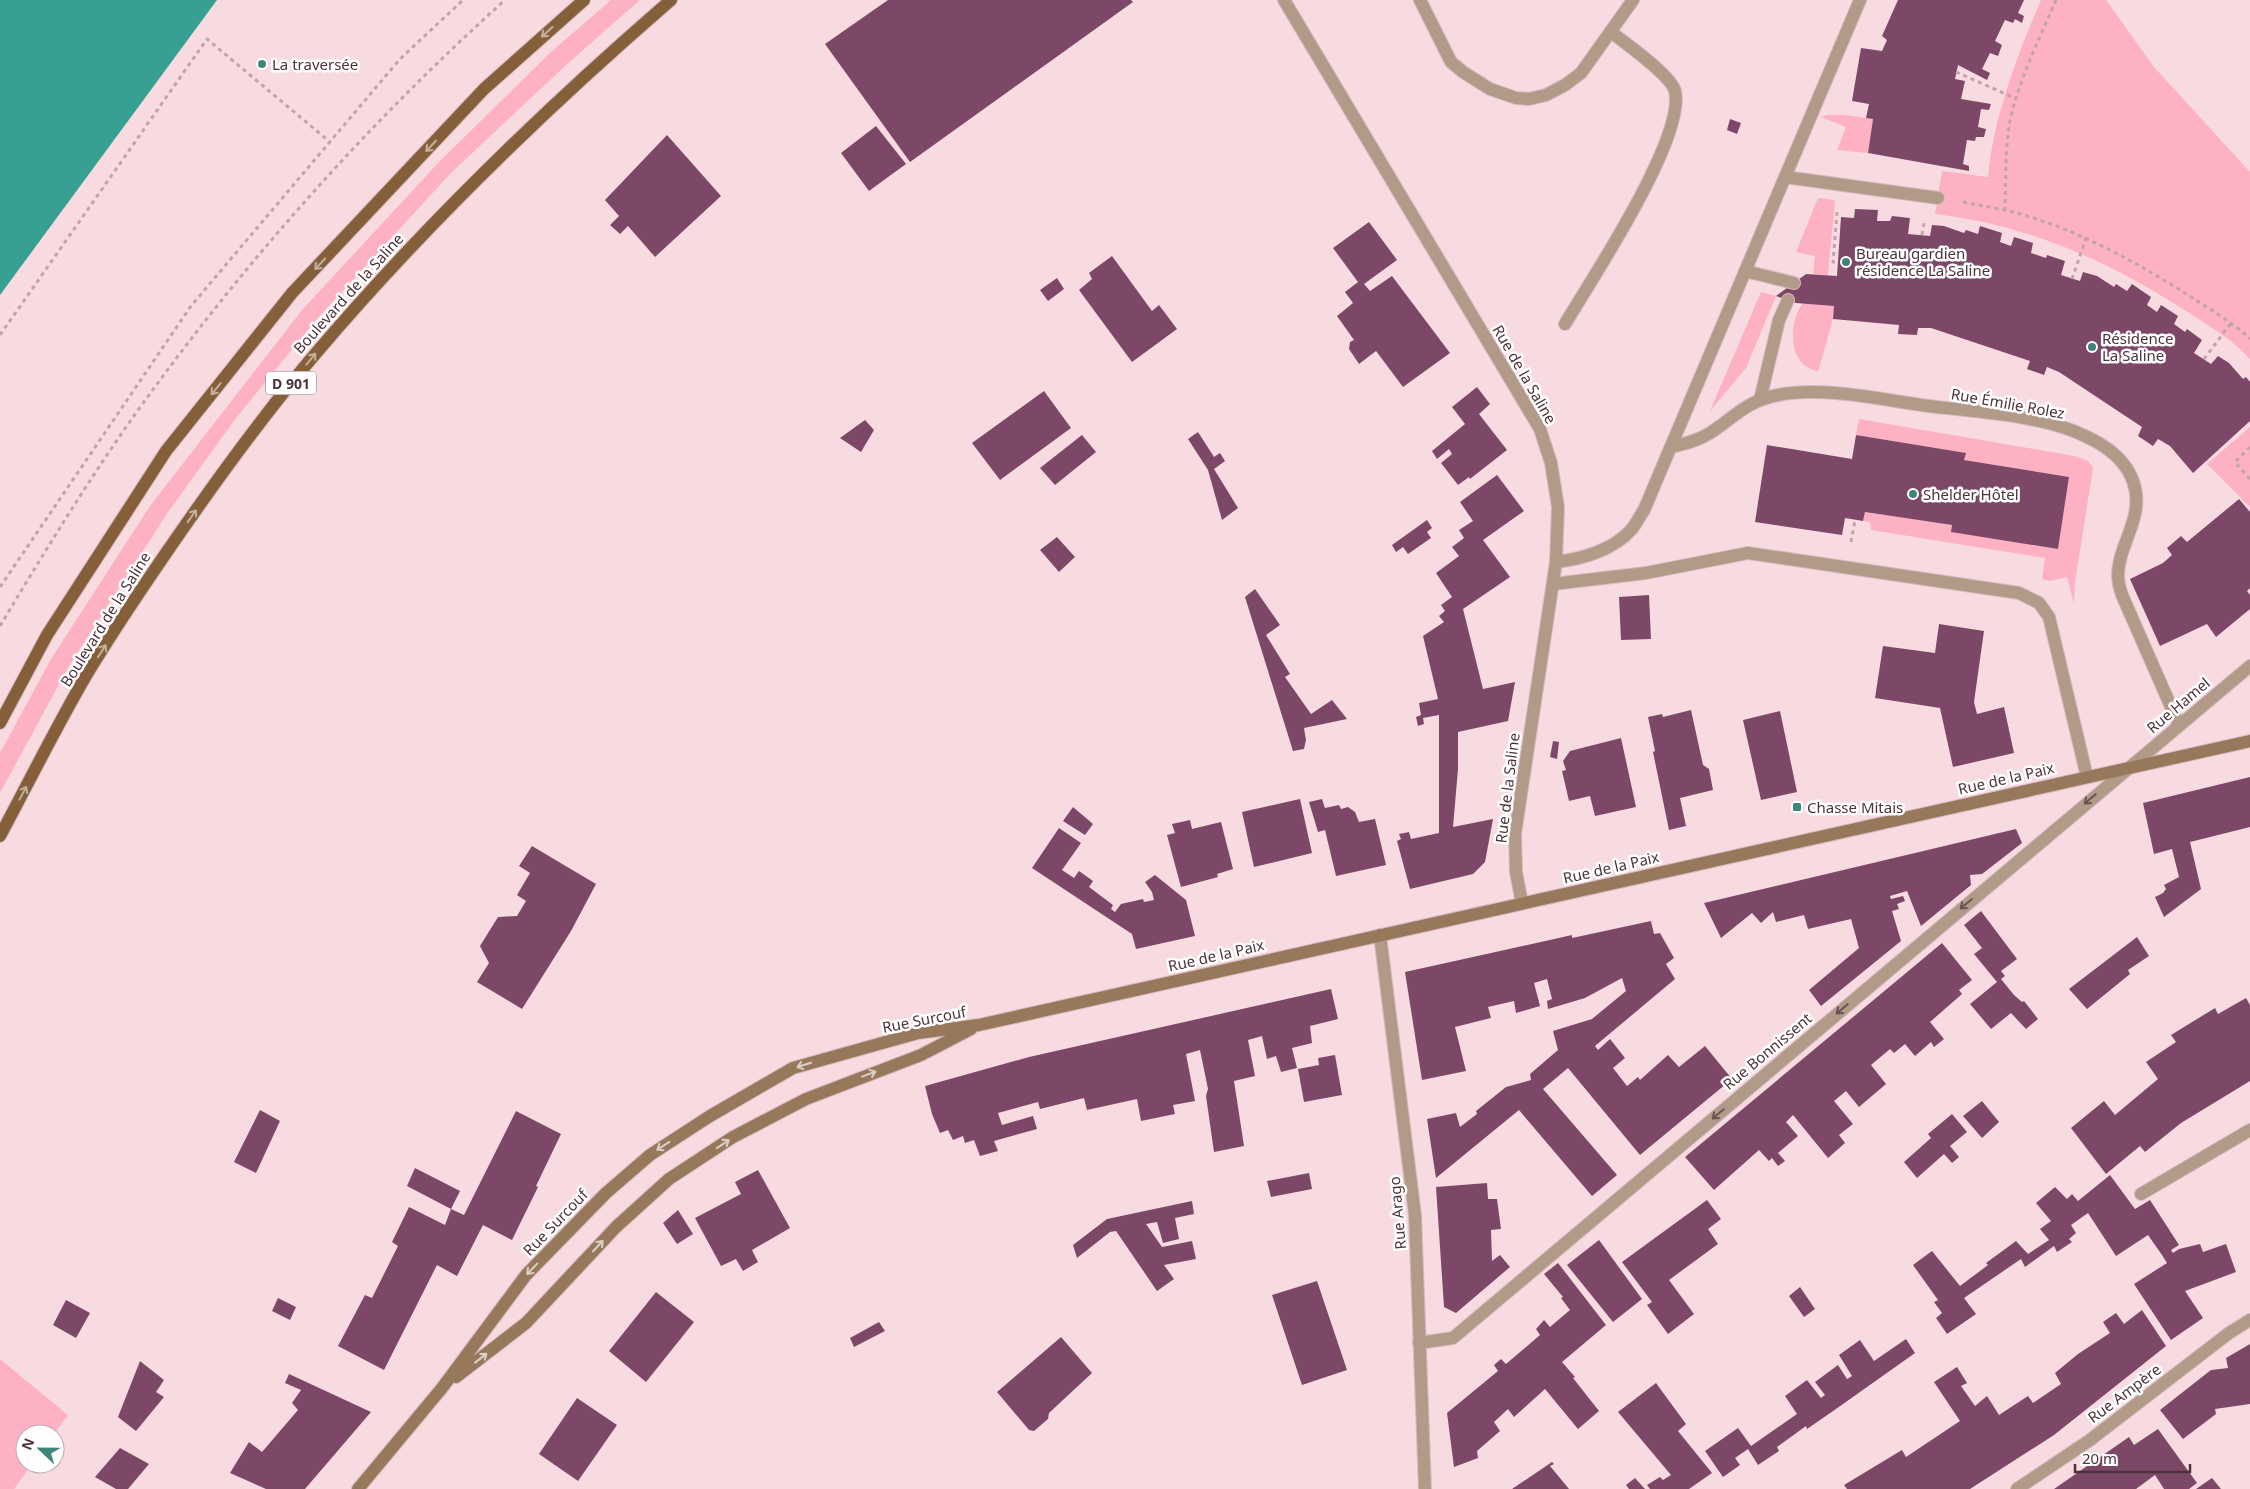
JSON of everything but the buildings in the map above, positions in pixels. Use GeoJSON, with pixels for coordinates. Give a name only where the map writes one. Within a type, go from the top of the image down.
{"type":"FeatureCollection","features":[{"type":"Feature","properties":{"kind":"main road"},"geometry":{"type":"LineString","coordinates":[[0,723],[47,635],[166,451],[292,293],[484,89],[584,0]]}},
{"type":"Feature","properties":{"kind":"main road","name":"Boulevard de la Saline"},"geometry":{"type":"LineString","coordinates":[[0,836],[88,673],[147,581],[246,440],[310,360],[401,256],[484,172],[576,83],[671,0]]}},
{"type":"Feature","properties":{"kind":"main road","name":"Rue de la Paix"},"geometry":{"type":"LineString","coordinates":[[979,1025],[2250,741]]}},
{"type":"Feature","properties":{"kind":"main road","name":"Rue Surcouf"},"geometry":{"type":"LineString","coordinates":[[358,1489],[442,1388],[526,1275],[606,1193],[658,1150],[710,1116],[793,1068],[918,1033],[979,1025]]}},
{"type":"Feature","properties":{"kind":"main road","name":"Rue Surcouf"},"geometry":{"type":"LineString","coordinates":[[442,1388],[526,1322],[616,1227],[669,1179],[733,1137],[806,1098],[921,1055],[979,1025]]}},
{"type":"Feature","properties":{"kind":"street","name":"Rue de la Saline"},"geometry":{"type":"LineString","coordinates":[[1284,0],[1540,429],[1551,463],[1558,507],[1556,562],[1515,834],[1516,872],[1522,903]]}},
{"type":"Feature","properties":{"kind":"street"},"geometry":{"type":"LineString","coordinates":[[1420,0],[1451,62],[1462,72],[1490,88],[1516,98],[1529,99],[1546,95],[1582,73],[1633,0]]}},
{"type":"Feature","properties":{"kind":"street"},"geometry":{"type":"LineString","coordinates":[[1556,562],[1577,559],[1608,547],[1631,530],[1644,510],[1860,0]]}},
{"type":"Feature","properties":{"kind":"street"},"geometry":{"type":"LineString","coordinates":[[1565,324],[1639,201],[1670,130],[1676,103],[1675,90],[1667,78],[1611,32]]}},
{"type":"Feature","properties":{"kind":"street"},"geometry":{"type":"LineString","coordinates":[[1785,177],[1938,198]]}},
{"type":"Feature","properties":{"kind":"street"},"geometry":{"type":"LineString","coordinates":[[1745,270],[1794,283]]}},
{"type":"Feature","properties":{"kind":"street"},"geometry":{"type":"LineString","coordinates":[[1760,400],[1779,320],[1788,300]]}},
{"type":"Feature","properties":{"kind":"street","name":"Rue Émilie Rolez"},"geometry":{"type":"LineString","coordinates":[[1671,447],[1692,442],[1711,433],[1741,409],[1760,400],[1796,393],[1830,393],[2013,417],[2059,426],[2084,435],[2106,448],[2123,462],[2133,481],[2138,501],[2118,576],[2122,595],[2179,725]]}},
{"type":"Feature","properties":{"kind":"street"},"geometry":{"type":"LineString","coordinates":[[1553,584],[1646,573],[1748,553],[2024,595],[2039,603],[2049,617],[2087,777]]}},
{"type":"Feature","properties":{"kind":"street","name":"Rue Hamel"},"geometry":{"type":"LineString","coordinates":[[2128,768],[2250,666]]}},
{"type":"Feature","properties":{"kind":"street","name":"Rue Bonnissent"},"geometry":{"type":"LineString","coordinates":[[1420,1342],[1452,1338],[2128,768]]}},
{"type":"Feature","properties":{"kind":"street","name":"Rue Arago"},"geometry":{"type":"LineString","coordinates":[[1380,935],[1415,1215],[1425,1489]]}},
{"type":"Feature","properties":{"kind":"street"},"geometry":{"type":"LineString","coordinates":[[2141,1194],[2250,1130]]}},
{"type":"Feature","properties":{"kind":"street","name":"Rue Ampère"},"geometry":{"type":"LineString","coordinates":[[2017,1489],[2090,1440],[2229,1333],[2250,1320]]}},
{"type":"Feature","properties":{"kind":"path"},"geometry":{"type":"LineString","coordinates":[[0,588],[191,306],[400,59],[463,0]]}},
{"type":"Feature","properties":{"kind":"path"},"geometry":{"type":"LineString","coordinates":[[0,626],[86,487],[130,421],[231,289],[324,180],[392,107],[448,51],[505,0]]}},
{"type":"Feature","properties":{"kind":"path"},"geometry":{"type":"LineString","coordinates":[[2005,210],[2006,156],[2010,124],[2016,99],[2056,0]]}},
{"type":"Feature","properties":{"kind":"path"},"geometry":{"type":"LineString","coordinates":[[0,335],[207,39],[330,142]]}},
{"type":"Feature","properties":{"kind":"path"},"geometry":{"type":"LineString","coordinates":[[1956,72],[2016,99]]}},
{"type":"Feature","properties":{"kind":"path"},"geometry":{"type":"LineString","coordinates":[[1838,262],[1834,262],[1839,184]]}},
{"type":"Feature","properties":{"kind":"path"},"geometry":{"type":"LineString","coordinates":[[1938,198],[2025,215],[2086,238],[2130,259],[2231,323],[2250,339]]}},
{"type":"Feature","properties":{"kind":"path"},"geometry":{"type":"LineString","coordinates":[[2072,279],[2086,238]]}},
{"type":"Feature","properties":{"kind":"path"},"geometry":{"type":"LineString","coordinates":[[2204,359],[2231,323]]}},
{"type":"Feature","properties":{"kind":"path"},"geometry":{"type":"LineString","coordinates":[[2250,447],[2234,462],[2250,480]]}},
{"type":"Feature","properties":{"kind":"shaded area"},"geometry":{"type":"Polygon","coordinates":[[[0,0],[217,0],[0,295],[0,0]]]}},
{"type":"Feature","properties":{"kind":"shaded area"},"geometry":{"type":"Polygon","coordinates":[[[611,0],[640,0],[565,66],[451,173],[315,321],[236,418],[166,515],[69,666],[0,793],[0,753],[51,659],[150,506],[302,310],[439,162],[551,52],[611,0]]]}},
{"type":"Feature","properties":{"kind":"shaded area"},"geometry":{"type":"Polygon","coordinates":[[[2041,0],[2106,0],[2154,67],[2250,172],[2250,359],[2229,340],[2205,323],[2160,295],[2099,262],[2068,248],[2003,227],[1970,219],[1935,214],[1942,171],[1988,177],[1995,131],[2001,109],[2015,64],[2041,0]]]}},
{"type":"Feature","properties":{"kind":"shaded area"},"geometry":{"type":"Polygon","coordinates":[[[1826,115],[1845,115],[1873,119],[1868,153],[1837,150],[1846,127],[1821,117],[1826,115]]]}},
{"type":"Feature","properties":{"kind":"shaded area"},"geometry":{"type":"Polygon","coordinates":[[[1818,198],[1835,200],[1828,275],[1813,274],[1815,256],[1796,252],[1818,198]]]}},
{"type":"Feature","properties":{"kind":"shaded area"},"geometry":{"type":"Polygon","coordinates":[[[1761,292],[1776,296],[1746,368],[1710,411],[1761,292]]]}},
{"type":"Feature","properties":{"kind":"shaded area"},"geometry":{"type":"Polygon","coordinates":[[[1803,303],[1834,306],[1833,319],[1818,372],[1807,367],[1801,361],[1794,346],[1794,323],[1803,303]]]}},
{"type":"Feature","properties":{"kind":"shaded area"},"geometry":{"type":"Polygon","coordinates":[[[1859,419],[2075,456],[2088,461],[2093,468],[2075,582],[2074,604],[2067,577],[2050,581],[2042,579],[2045,558],[1871,530],[1870,522],[1863,521],[1865,512],[1952,525],[2058,549],[2069,477],[1964,460],[1965,453],[1856,435],[1859,419]]]}},
{"type":"Feature","properties":{"kind":"shaded area"},"geometry":{"type":"Polygon","coordinates":[[[2250,427],[2250,507],[2207,464],[2250,427]]]}},
{"type":"Feature","properties":{"kind":"shaded area"},"geometry":{"type":"Polygon","coordinates":[[[0,1359],[68,1415],[61,1424],[15,1424],[15,1474],[25,1474],[14,1489],[0,1489],[0,1359]]]}},
{"type":"Feature","properties":{"kind":"place","name":"La traversée"},"geometry":{"type":"Point","coordinates":[262,64]}},
{"type":"Feature","properties":{"kind":"place","name":"Bureau gardien résidence La Saline"},"geometry":{"type":"Point","coordinates":[1846,262]}},
{"type":"Feature","properties":{"kind":"place","name":"Résidence La Saline"},"geometry":{"type":"Point","coordinates":[2092,347]}},
{"type":"Feature","properties":{"kind":"place","name":"Shelder Hôtel"},"geometry":{"type":"Point","coordinates":[1913,494]}},
{"type":"Feature","properties":{"kind":"place","name":"Chasse Mitais"},"geometry":{"type":"Point","coordinates":[1797,807]}}]}
